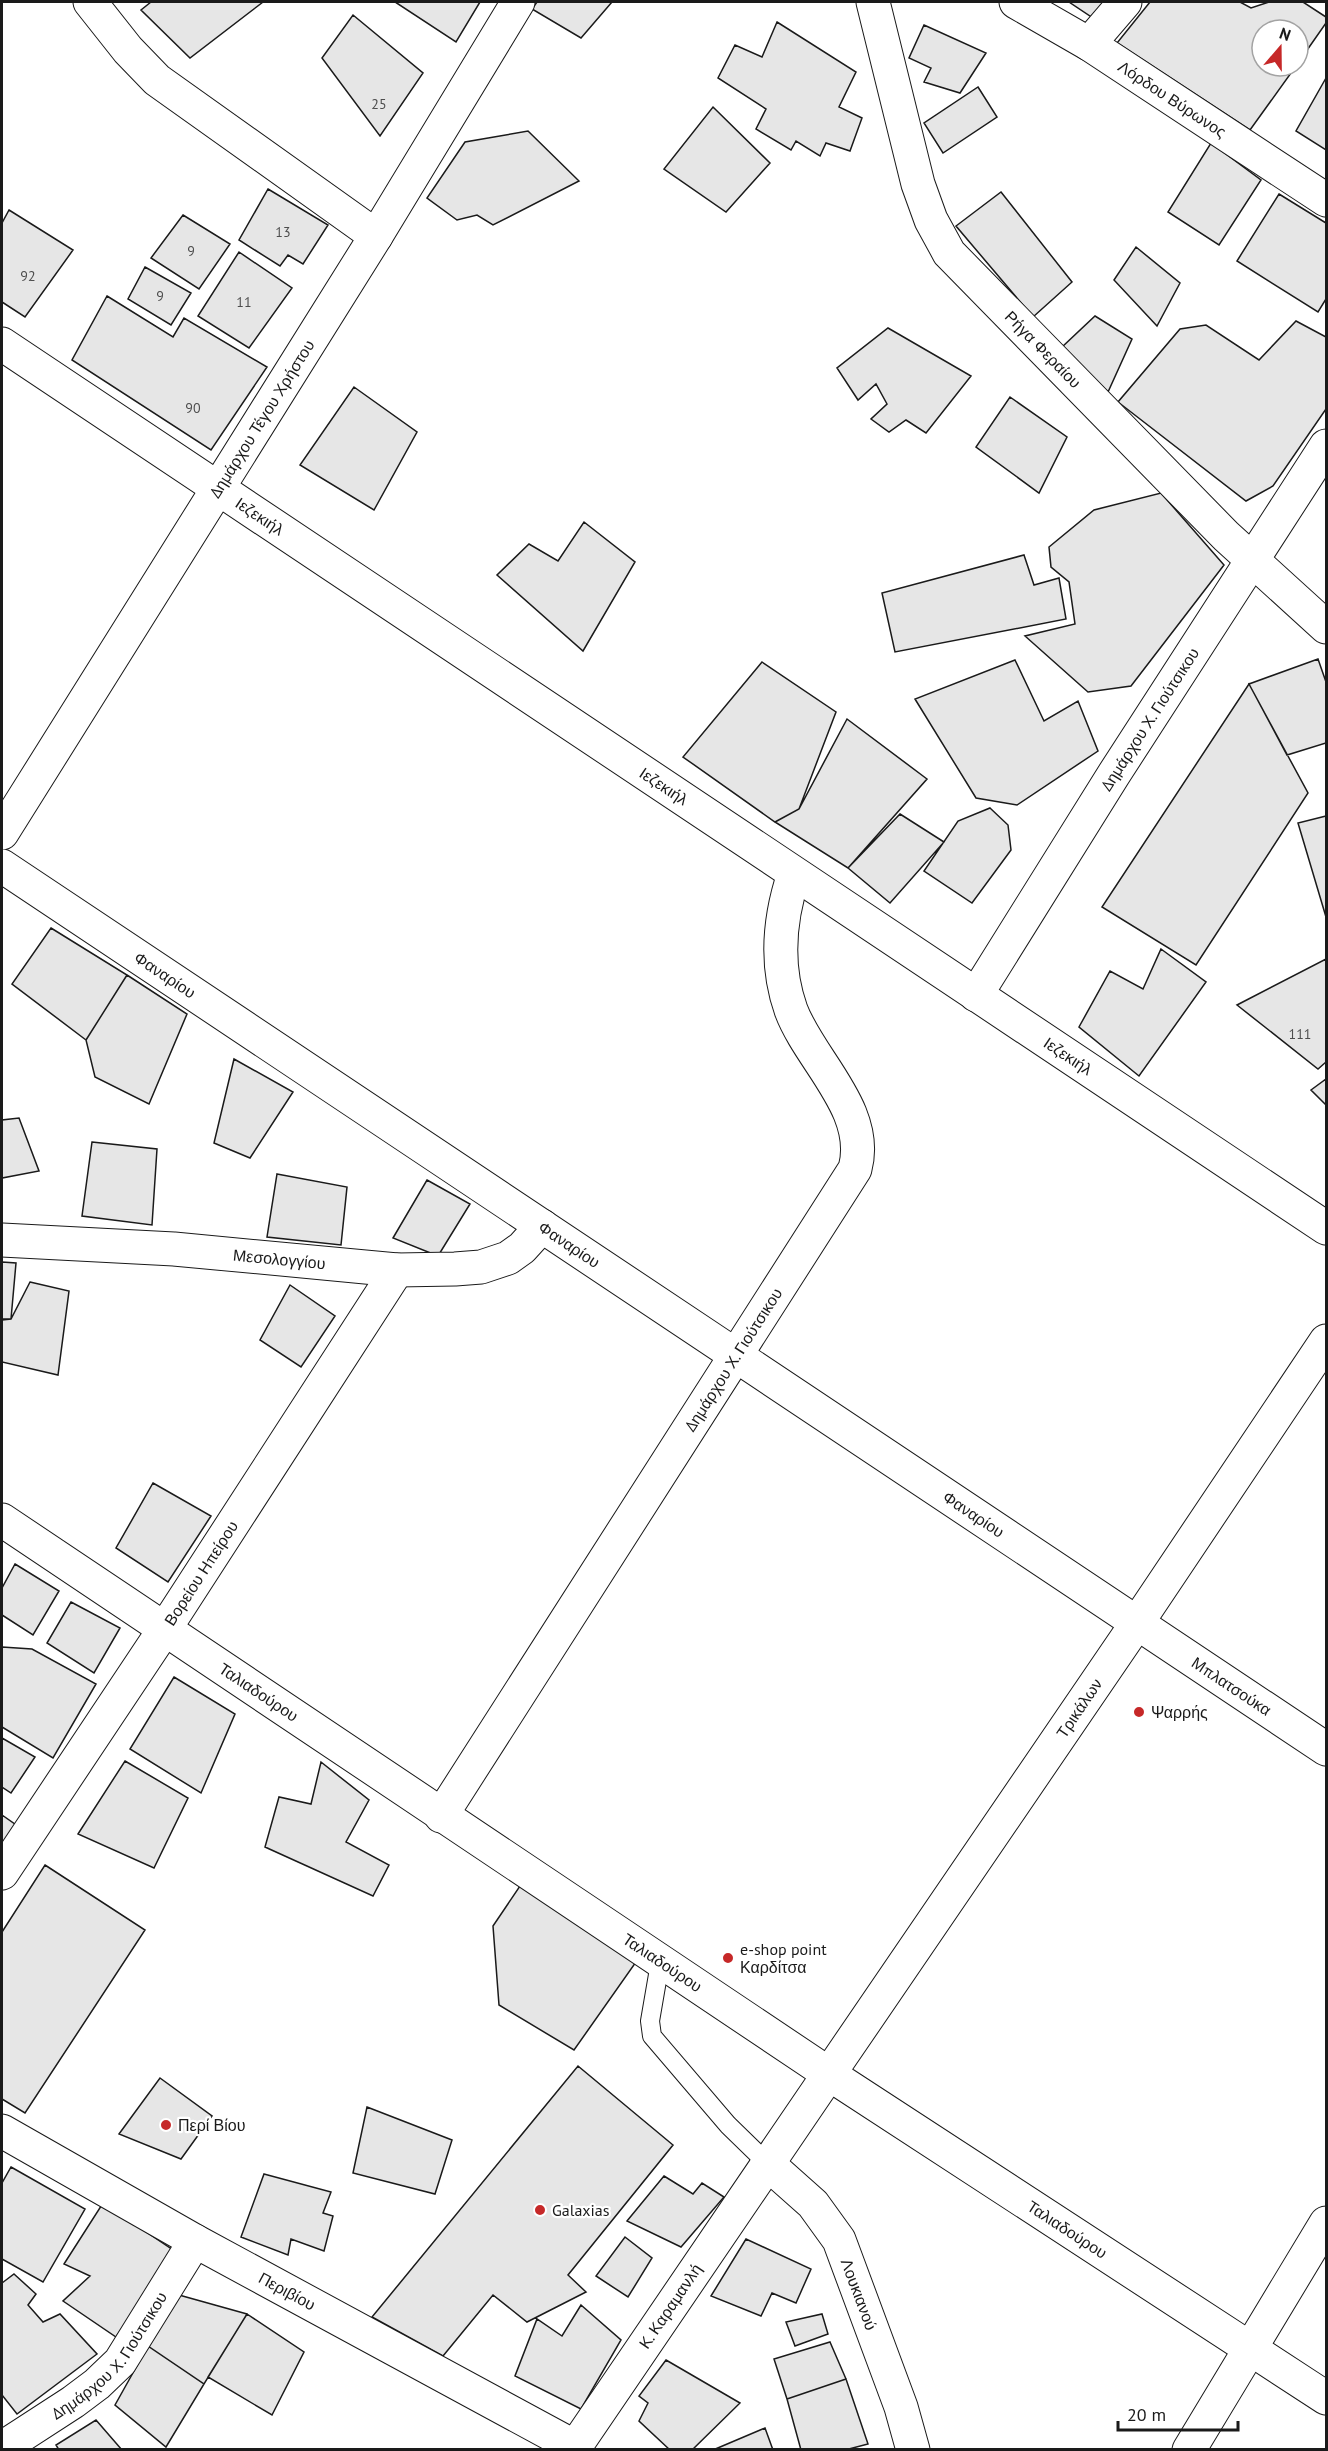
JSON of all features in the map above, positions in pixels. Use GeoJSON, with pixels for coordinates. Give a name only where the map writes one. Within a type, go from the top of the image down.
{"type":"FeatureCollection","features":[{"type":"Feature","properties":{"kind":"street"},"geometry":{"type":"LineString","coordinates":[[90,2],[128,50],[157,80],[376,236]]}},
{"type":"Feature","properties":{"kind":"street","name":"Δημάρχου Τέγου Χρήστου"},"geometry":{"type":"LineString","coordinates":[[2,833],[376,236],[518,2]]}},
{"type":"Feature","properties":{"kind":"street","name":"Ρήγα Φεραίου"},"geometry":{"type":"LineString","coordinates":[[873,2],[918,184],[931,220],[949,253],[974,282],[1252,560],[1326,627]]}},
{"type":"Feature","properties":{"kind":"street","name":"Λόρδου Βύρωνος"},"geometry":{"type":"LineString","coordinates":[[1016,2],[1089,44],[1326,200]]}},
{"type":"Feature","properties":{"kind":"street"},"geometry":{"type":"LineString","coordinates":[[1089,44],[1125,2]]}},
{"type":"Feature","properties":{"kind":"street","name":"Ιεζεκιήλ"},"geometry":{"type":"LineString","coordinates":[[2,344],[1326,1228]]}},
{"type":"Feature","properties":{"kind":"street","name":"Δημάρχου Χ. Γιούτσικου"},"geometry":{"type":"LineString","coordinates":[[976,995],[1326,446]]}},
{"type":"Feature","properties":{"kind":"street","name":"Φαναρίου"},"geometry":{"type":"LineString","coordinates":[[2,866],[1137,1623]]}},
{"type":"Feature","properties":{"kind":"street","name":"Δημάρχου Χ. Γιούτσικου"},"geometry":{"type":"LineString","coordinates":[[441,1816],[849,1183],[859,1156],[852,1119],[792,1012],[782,972],[781,932],[794,874]]}},
{"type":"Feature","properties":{"kind":"street","name":"Μεσολογγίου"},"geometry":{"type":"LineString","coordinates":[[2,1240],[174,1249],[397,1270],[481,1267],[497,1263],[522,1248],[542,1226]]}},
{"type":"Feature","properties":{"kind":"street","name":"Βορείου Ηπείρου"},"geometry":{"type":"LineString","coordinates":[[2,1873],[164,1630],[397,1270]]}},
{"type":"Feature","properties":{"kind":"street","name":"Τρικάλων"},"geometry":{"type":"LineString","coordinates":[[767,2163],[1137,1623],[1326,1341]]}},
{"type":"Feature","properties":{"kind":"street","name":"Ταλιαδούρου"},"geometry":{"type":"LineString","coordinates":[[2,1520],[660,1963],[1326,2398]]}},
{"type":"Feature","properties":{"kind":"street","name":"Μπλατσούκα"},"geometry":{"type":"LineString","coordinates":[[1137,1623],[1326,1749]]}},
{"type":"Feature","properties":{"kind":"street","name":"Περιβίου"},"geometry":{"type":"LineString","coordinates":[[2,2131],[195,2241],[574,2448]]}},
{"type":"Feature","properties":{"kind":"street","name":"Κ. Καραμανλή"},"geometry":{"type":"LineString","coordinates":[[574,2448],[767,2163]]}},
{"type":"Feature","properties":{"kind":"street","name":"Λουκιανού"},"geometry":{"type":"LineString","coordinates":[[767,2163],[813,2204],[839,2240],[902,2407],[913,2450]]}},
{"type":"Feature","properties":{"kind":"street"},"geometry":{"type":"LineString","coordinates":[[1189,2450],[1249,2347],[1326,2223]]}},
{"type":"Feature","properties":{"kind":"street","name":"Δημάρχου Χ. Γιούτσικου"},"geometry":{"type":"LineString","coordinates":[[2,2448],[73,2402],[97,2384],[120,2362],[195,2241]]}},
{"type":"Feature","properties":{"kind":"lane"},"geometry":{"type":"LineString","coordinates":[[660,1963],[650,2021],[652,2037],[728,2126],[767,2163]]}},
{"type":"Feature","properties":{"kind":"building"},"geometry":{"type":"Polygon","coordinates":[[[151,2],[263,2],[190,58],[141,10],[151,2]]]}},
{"type":"Feature","properties":{"kind":"building"},"geometry":{"type":"Polygon","coordinates":[[[395,2],[480,2],[456,42],[395,2]]]}},
{"type":"Feature","properties":{"kind":"building"},"geometry":{"type":"Polygon","coordinates":[[[537,2],[612,2],[581,38],[532,9],[537,2]]]}},
{"type":"Feature","properties":{"kind":"building"},"geometry":{"type":"Polygon","coordinates":[[[1069,2],[1114,2],[1099,22],[1069,2]]]}},
{"type":"Feature","properties":{"kind":"building"},"geometry":{"type":"Polygon","coordinates":[[[1150,2],[1240,2],[1251,8],[1269,2],[1303,2],[1326,17],[1326,23],[1310,46],[1310,18],[1250,18],[1250,78],[1287,78],[1250,130],[1117,43],[1150,2]]]}},
{"type":"Feature","properties":{"kind":"building"},"geometry":{"type":"Polygon","coordinates":[[[353,15],[423,73],[380,136],[322,58],[353,15]]]}},
{"type":"Feature","properties":{"kind":"building"},"geometry":{"type":"Polygon","coordinates":[[[777,22],[856,72],[839,107],[862,118],[850,151],[826,143],[820,156],[796,141],[791,150],[756,129],[766,109],[718,78],[735,45],[762,57],[777,22]]]}},
{"type":"Feature","properties":{"kind":"building"},"geometry":{"type":"Polygon","coordinates":[[[924,25],[986,53],[960,93],[924,82],[931,68],[909,58],[924,25]]]}},
{"type":"Feature","properties":{"kind":"building"},"geometry":{"type":"Polygon","coordinates":[[[1326,78],[1326,150],[1296,131],[1326,78]]]}},
{"type":"Feature","properties":{"kind":"building"},"geometry":{"type":"Polygon","coordinates":[[[978,87],[997,117],[943,153],[924,123],[978,87]]]}},
{"type":"Feature","properties":{"kind":"building"},"geometry":{"type":"Polygon","coordinates":[[[713,107],[770,163],[726,212],[664,169],[713,107]]]}},
{"type":"Feature","properties":{"kind":"building"},"geometry":{"type":"Polygon","coordinates":[[[528,131],[579,181],[493,225],[477,215],[457,220],[427,198],[465,142],[528,131]]]}},
{"type":"Feature","properties":{"kind":"building"},"geometry":{"type":"Polygon","coordinates":[[[1211,143],[1261,180],[1219,245],[1168,212],[1211,143]]]}},
{"type":"Feature","properties":{"kind":"building"},"geometry":{"type":"Polygon","coordinates":[[[268,189],[328,225],[303,264],[288,255],[280,266],[239,240],[268,189]]]}},
{"type":"Feature","properties":{"kind":"building"},"geometry":{"type":"Polygon","coordinates":[[[1001,192],[1072,282],[1033,317],[956,226],[1001,192]]]}},
{"type":"Feature","properties":{"kind":"building"},"geometry":{"type":"Polygon","coordinates":[[[1279,194],[1326,223],[1326,299],[1318,312],[1237,261],[1279,194]]]}},
{"type":"Feature","properties":{"kind":"building"},"geometry":{"type":"Polygon","coordinates":[[[9,210],[73,250],[25,317],[2,302],[2,223],[9,210]]]}},
{"type":"Feature","properties":{"kind":"building"},"geometry":{"type":"Polygon","coordinates":[[[183,215],[230,244],[199,289],[151,258],[183,215]]]}},
{"type":"Feature","properties":{"kind":"building"},"geometry":{"type":"Polygon","coordinates":[[[1136,247],[1180,283],[1157,326],[1114,280],[1136,247]]]}},
{"type":"Feature","properties":{"kind":"building"},"geometry":{"type":"Polygon","coordinates":[[[239,252],[292,288],[249,348],[198,316],[239,252]]]}},
{"type":"Feature","properties":{"kind":"building"},"geometry":{"type":"Polygon","coordinates":[[[145,267],[191,293],[171,325],[128,299],[145,267]]]}},
{"type":"Feature","properties":{"kind":"building"},"geometry":{"type":"Polygon","coordinates":[[[107,296],[173,337],[184,318],[267,367],[211,450],[72,360],[107,296]]]}},
{"type":"Feature","properties":{"kind":"building"},"geometry":{"type":"Polygon","coordinates":[[[1095,316],[1132,339],[1108,392],[1061,348],[1095,316]]]}},
{"type":"Feature","properties":{"kind":"building"},"geometry":{"type":"Polygon","coordinates":[[[1296,321],[1326,337],[1326,409],[1273,486],[1246,501],[1118,402],[1180,329],[1206,325],[1259,360],[1296,321]]]}},
{"type":"Feature","properties":{"kind":"building"},"geometry":{"type":"Polygon","coordinates":[[[888,328],[971,376],[926,433],[906,420],[889,432],[871,419],[887,404],[876,384],[858,400],[837,368],[888,328]]]}},
{"type":"Feature","properties":{"kind":"building"},"geometry":{"type":"Polygon","coordinates":[[[354,387],[417,432],[374,510],[300,465],[354,387]]]}},
{"type":"Feature","properties":{"kind":"building"},"geometry":{"type":"Polygon","coordinates":[[[1010,397],[1067,437],[1039,493],[976,447],[1010,397]]]}},
{"type":"Feature","properties":{"kind":"building"},"geometry":{"type":"Polygon","coordinates":[[[1161,493],[1224,565],[1131,686],[1088,692],[1025,636],[1075,624],[1069,582],[1051,567],[1049,547],[1094,510],[1161,493]]]}},
{"type":"Feature","properties":{"kind":"building"},"geometry":{"type":"Polygon","coordinates":[[[584,522],[635,562],[583,651],[497,575],[529,544],[558,561],[584,522]]]}},
{"type":"Feature","properties":{"kind":"building"},"geometry":{"type":"Polygon","coordinates":[[[1024,555],[1034,585],[1059,578],[1066,619],[895,652],[882,593],[1024,555]]]}},
{"type":"Feature","properties":{"kind":"building"},"geometry":{"type":"Polygon","coordinates":[[[1318,659],[1326,682],[1326,743],[1287,755],[1249,684],[1318,659]]]}},
{"type":"Feature","properties":{"kind":"building"},"geometry":{"type":"Polygon","coordinates":[[[1015,660],[1044,721],[1078,701],[1098,751],[1017,805],[976,798],[915,699],[1015,660]]]}},
{"type":"Feature","properties":{"kind":"building"},"geometry":{"type":"Polygon","coordinates":[[[762,662],[836,712],[799,809],[775,822],[683,757],[762,662]]]}},
{"type":"Feature","properties":{"kind":"building"},"geometry":{"type":"Polygon","coordinates":[[[1249,684],[1308,793],[1196,965],[1102,907],[1249,684]]]}},
{"type":"Feature","properties":{"kind":"building"},"geometry":{"type":"Polygon","coordinates":[[[847,719],[927,779],[848,868],[775,822],[799,809],[847,719]]]}},
{"type":"Feature","properties":{"kind":"building"},"geometry":{"type":"Polygon","coordinates":[[[990,808],[1008,825],[1011,850],[972,903],[924,871],[958,821],[990,808]]]}},
{"type":"Feature","properties":{"kind":"building"},"geometry":{"type":"Polygon","coordinates":[[[900,814],[944,842],[890,903],[848,868],[900,814]]]}},
{"type":"Feature","properties":{"kind":"building"},"geometry":{"type":"Polygon","coordinates":[[[1326,816],[1326,917],[1298,823],[1326,816]]]}},
{"type":"Feature","properties":{"kind":"building"},"geometry":{"type":"Polygon","coordinates":[[[51,928],[127,975],[86,1040],[12,984],[51,928]]]}},
{"type":"Feature","properties":{"kind":"building"},"geometry":{"type":"Polygon","coordinates":[[[1161,949],[1206,982],[1139,1076],[1079,1027],[1110,971],[1143,989],[1161,949]]]}},
{"type":"Feature","properties":{"kind":"building"},"geometry":{"type":"Polygon","coordinates":[[[1326,959],[1326,1062],[1318,1069],[1237,1005],[1326,959]]]}},
{"type":"Feature","properties":{"kind":"building"},"geometry":{"type":"Polygon","coordinates":[[[127,975],[187,1014],[149,1104],[95,1077],[86,1040],[127,975]]]}},
{"type":"Feature","properties":{"kind":"building"},"geometry":{"type":"Polygon","coordinates":[[[234,1059],[293,1092],[250,1158],[214,1143],[234,1059]]]}},
{"type":"Feature","properties":{"kind":"building"},"geometry":{"type":"Polygon","coordinates":[[[1326,1079],[1326,1105],[1311,1090],[1326,1079]]]}},
{"type":"Feature","properties":{"kind":"building"},"geometry":{"type":"Polygon","coordinates":[[[19,1118],[39,1171],[2,1178],[2,1120],[19,1118]]]}},
{"type":"Feature","properties":{"kind":"building"},"geometry":{"type":"Polygon","coordinates":[[[92,1142],[157,1149],[152,1225],[82,1216],[92,1142]]]}},
{"type":"Feature","properties":{"kind":"building"},"geometry":{"type":"Polygon","coordinates":[[[277,1174],[347,1187],[341,1245],[267,1237],[277,1174]]]}},
{"type":"Feature","properties":{"kind":"building"},"geometry":{"type":"Polygon","coordinates":[[[427,1180],[470,1204],[438,1256],[393,1238],[427,1180]]]}},
{"type":"Feature","properties":{"kind":"building"},"geometry":{"type":"Polygon","coordinates":[[[2,1262],[16,1263],[11,1319],[2,1319],[2,1262]]]}},
{"type":"Feature","properties":{"kind":"building"},"geometry":{"type":"Polygon","coordinates":[[[30,1282],[69,1291],[58,1375],[2,1362],[2,1320],[11,1319],[30,1282]]]}},
{"type":"Feature","properties":{"kind":"building"},"geometry":{"type":"Polygon","coordinates":[[[290,1285],[335,1316],[301,1367],[260,1340],[290,1285]]]}},
{"type":"Feature","properties":{"kind":"building"},"geometry":{"type":"Polygon","coordinates":[[[153,1483],[211,1516],[168,1582],[116,1548],[153,1483]]]}},
{"type":"Feature","properties":{"kind":"building"},"geometry":{"type":"Polygon","coordinates":[[[15,1564],[59,1591],[33,1635],[2,1615],[2,1588],[15,1564]]]}},
{"type":"Feature","properties":{"kind":"building"},"geometry":{"type":"Polygon","coordinates":[[[71,1602],[120,1628],[94,1673],[47,1643],[71,1602]]]}},
{"type":"Feature","properties":{"kind":"building"},"geometry":{"type":"Polygon","coordinates":[[[2,1647],[32,1649],[96,1684],[53,1758],[2,1727],[2,1647]]]}},
{"type":"Feature","properties":{"kind":"building"},"geometry":{"type":"Polygon","coordinates":[[[174,1677],[235,1714],[201,1793],[130,1749],[174,1677]]]}},
{"type":"Feature","properties":{"kind":"building"},"geometry":{"type":"Polygon","coordinates":[[[2,1738],[35,1757],[11,1793],[2,1787],[2,1738]]]}},
{"type":"Feature","properties":{"kind":"building"},"geometry":{"type":"Polygon","coordinates":[[[125,1761],[188,1798],[154,1868],[78,1834],[125,1761]]]}},
{"type":"Feature","properties":{"kind":"building"},"geometry":{"type":"Polygon","coordinates":[[[321,1762],[369,1800],[346,1842],[389,1865],[373,1896],[265,1847],[279,1797],[311,1804],[321,1762]]]}},
{"type":"Feature","properties":{"kind":"building"},"geometry":{"type":"Polygon","coordinates":[[[2,1815],[19,1827],[2,1848],[2,1815]]]}},
{"type":"Feature","properties":{"kind":"building"},"geometry":{"type":"Polygon","coordinates":[[[45,1865],[145,1930],[25,2113],[2,2099],[2,1932],[45,1865]]]}},
{"type":"Feature","properties":{"kind":"building"},"geometry":{"type":"Polygon","coordinates":[[[522,1883],[636,1962],[574,2050],[499,2005],[493,1926],[522,1883]]]}},
{"type":"Feature","properties":{"kind":"building","name":"Galaxias"},"geometry":{"type":"Polygon","coordinates":[[[578,2066],[673,2145],[568,2275],[586,2292],[527,2322],[493,2295],[443,2356],[372,2317],[578,2066]]]}},
{"type":"Feature","properties":{"kind":"building","name":"Περί Βίου"},"geometry":{"type":"Polygon","coordinates":[[[160,2078],[212,2116],[181,2159],[119,2134],[160,2078]]]}},
{"type":"Feature","properties":{"kind":"building"},"geometry":{"type":"Polygon","coordinates":[[[367,2107],[452,2140],[435,2194],[353,2173],[367,2107]]]}},
{"type":"Feature","properties":{"kind":"building"},"geometry":{"type":"Polygon","coordinates":[[[11,2167],[85,2209],[43,2282],[2,2259],[2,2183],[11,2167]]]}},
{"type":"Feature","properties":{"kind":"building"},"geometry":{"type":"Polygon","coordinates":[[[264,2174],[331,2192],[323,2213],[333,2216],[324,2251],[291,2239],[288,2255],[241,2237],[264,2174]]]}},
{"type":"Feature","properties":{"kind":"building"},"geometry":{"type":"Polygon","coordinates":[[[664,2176],[693,2194],[702,2183],[724,2197],[681,2247],[627,2221],[664,2176]]]}},
{"type":"Feature","properties":{"kind":"building"},"geometry":{"type":"Polygon","coordinates":[[[103,2203],[176,2252],[116,2337],[63,2301],[90,2276],[64,2264],[103,2203]]]}},
{"type":"Feature","properties":{"kind":"building"},"geometry":{"type":"Polygon","coordinates":[[[625,2237],[652,2258],[628,2297],[596,2276],[625,2237]]]}},
{"type":"Feature","properties":{"kind":"building"},"geometry":{"type":"Polygon","coordinates":[[[746,2239],[811,2269],[796,2303],[772,2293],[761,2316],[711,2296],[746,2239]]]}},
{"type":"Feature","properties":{"kind":"building"},"geometry":{"type":"Polygon","coordinates":[[[14,2274],[36,2294],[28,2305],[43,2322],[60,2314],[97,2354],[17,2414],[2,2395],[2,2283],[14,2274]]]}},
{"type":"Feature","properties":{"kind":"building"},"geometry":{"type":"Polygon","coordinates":[[[179,2295],[247,2314],[204,2384],[148,2346],[179,2295]]]}},
{"type":"Feature","properties":{"kind":"building"},"geometry":{"type":"Polygon","coordinates":[[[581,2305],[621,2340],[581,2409],[515,2376],[537,2319],[562,2336],[581,2305]]]}},
{"type":"Feature","properties":{"kind":"building"},"geometry":{"type":"Polygon","coordinates":[[[247,2314],[304,2352],[272,2415],[208,2377],[247,2314]]]}},
{"type":"Feature","properties":{"kind":"building"},"geometry":{"type":"Polygon","coordinates":[[[822,2314],[828,2334],[795,2346],[786,2322],[822,2314]]]}},
{"type":"Feature","properties":{"kind":"building"},"geometry":{"type":"Polygon","coordinates":[[[830,2342],[846,2379],[787,2399],[774,2359],[830,2342]]]}},
{"type":"Feature","properties":{"kind":"building"},"geometry":{"type":"Polygon","coordinates":[[[148,2346],[204,2384],[166,2447],[115,2405],[148,2346]]]}},
{"type":"Feature","properties":{"kind":"building"},"geometry":{"type":"Polygon","coordinates":[[[666,2360],[740,2403],[692,2450],[670,2450],[639,2421],[648,2403],[639,2396],[666,2360]]]}},
{"type":"Feature","properties":{"kind":"building"},"geometry":{"type":"Polygon","coordinates":[[[846,2379],[868,2444],[845,2450],[801,2450],[787,2399],[846,2379]]]}},
{"type":"Feature","properties":{"kind":"building"},"geometry":{"type":"Polygon","coordinates":[[[96,2420],[122,2450],[59,2450],[56,2445],[96,2420]]]}},
{"type":"Feature","properties":{"kind":"building"},"geometry":{"type":"Polygon","coordinates":[[[765,2428],[773,2450],[713,2450],[765,2428]]]}},
{"type":"Feature","properties":{"kind":"place","name":"Ψαρρής"},"geometry":{"type":"Point","coordinates":[1139,1712]}},
{"type":"Feature","properties":{"kind":"place","name":"e-shop point Καρδίτσα"},"geometry":{"type":"Point","coordinates":[728,1958]}},
{"type":"Feature","properties":{"kind":"place","name":"Περί Βίου"},"geometry":{"type":"Point","coordinates":[166,2125]}},
{"type":"Feature","properties":{"kind":"place","name":"Galaxias"},"geometry":{"type":"Point","coordinates":[540,2210]}}]}
